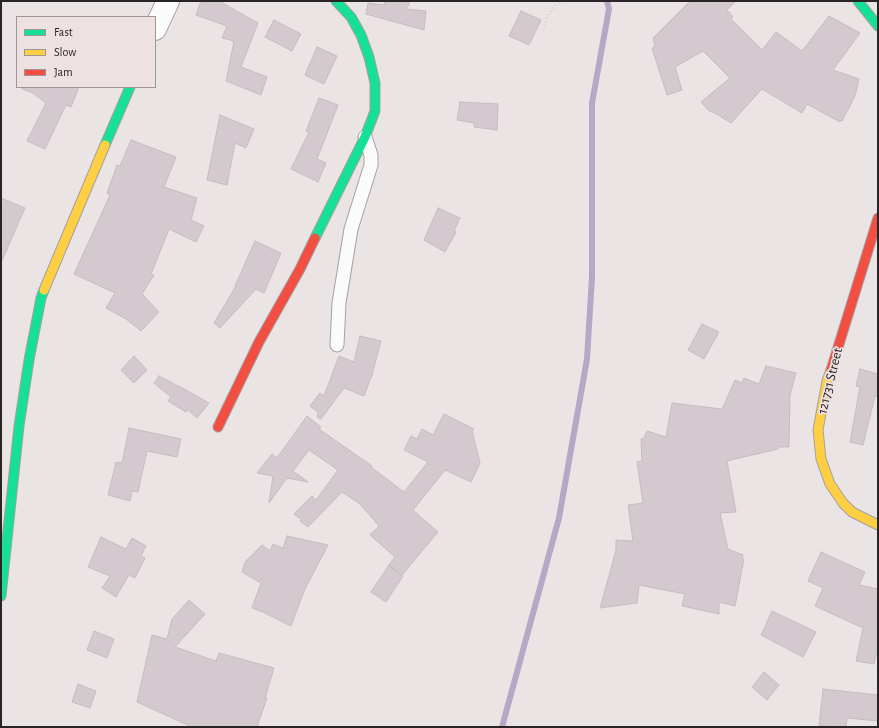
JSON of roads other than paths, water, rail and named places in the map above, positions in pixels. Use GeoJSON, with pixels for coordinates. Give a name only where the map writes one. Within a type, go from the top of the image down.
{"type":"FeatureCollection","features":[{"type":"Feature","properties":{"kind":"street"},"geometry":{"type":"LineString","coordinates":[[156,27],[168,1]]}},
{"type":"Feature","properties":{"kind":"street"},"geometry":{"type":"LineString","coordinates":[[218,427],[259,342],[300,269],[365,137],[375,111],[375,83],[369,57],[361,35],[351,17],[336,1]]}},
{"type":"Feature","properties":{"kind":"street"},"geometry":{"type":"LineString","coordinates":[[858,1],[878,26]]}},
{"type":"Feature","properties":{"kind":"street"},"geometry":{"type":"LineString","coordinates":[[1,596],[20,418],[29,360],[42,298],[82,197],[130,88]]}},
{"type":"Feature","properties":{"kind":"street","name":"121731 Street"},"geometry":{"type":"LineString","coordinates":[[878,218],[827,381],[818,430],[821,459],[830,484],[843,503],[852,512],[878,525]]}},
{"type":"Feature","properties":{"kind":"lane"},"geometry":{"type":"LineString","coordinates":[[337,345],[339,303],[351,228],[371,165],[371,154],[365,137]]}},
{"type":"Feature","properties":{"kind":"waterway"},"geometry":{"type":"LineString","coordinates":[[502,727],[559,518],[587,359],[592,277],[592,103],[609,9],[607,1]]}}]}
